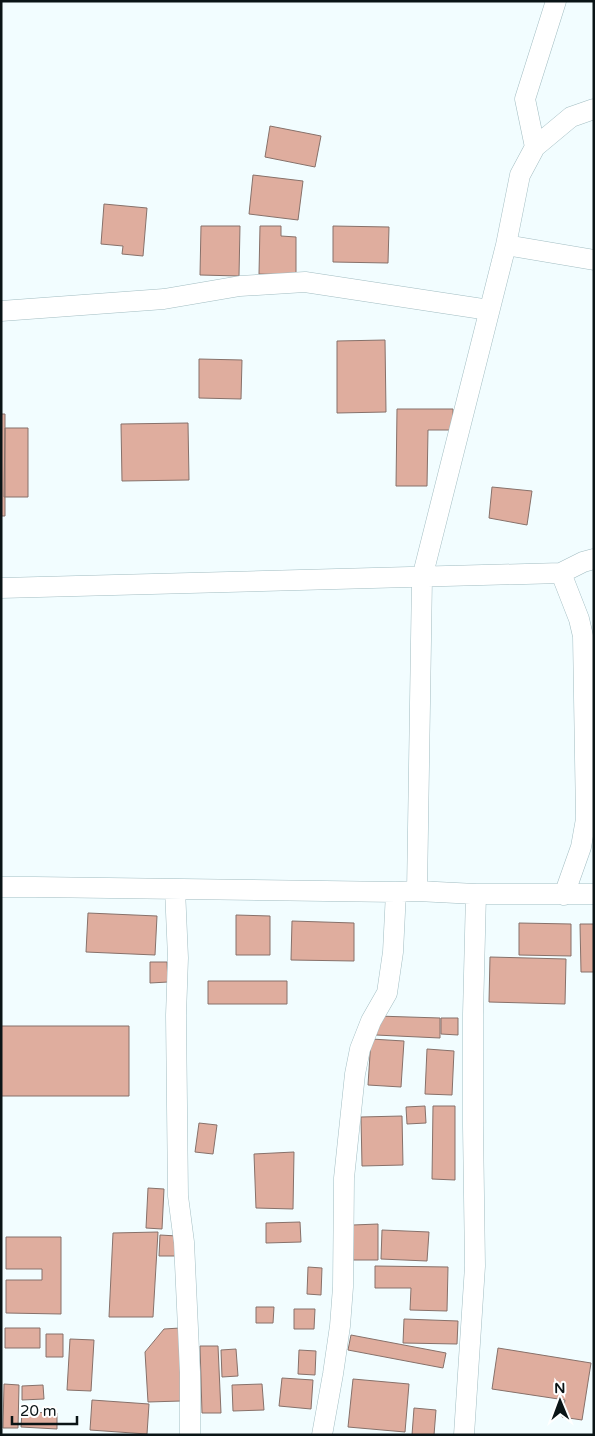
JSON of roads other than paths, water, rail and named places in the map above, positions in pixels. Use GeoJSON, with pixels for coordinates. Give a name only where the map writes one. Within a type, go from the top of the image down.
{"type":"FeatureCollection","features":[{"type":"Feature","properties":{"kind":"street"},"geometry":{"type":"LineString","coordinates":[[535,147],[525,99],[556,1]]}},
{"type":"Feature","properties":{"kind":"street"},"geometry":{"type":"LineString","coordinates":[[417,891],[422,578],[506,245],[520,175],[535,147],[571,117],[594,109]]}},
{"type":"Feature","properties":{"kind":"street"},"geometry":{"type":"LineString","coordinates":[[506,245],[594,260]]}},
{"type":"Feature","properties":{"kind":"street"},"geometry":{"type":"LineString","coordinates":[[1,311],[164,299],[240,286],[305,282],[489,310]]}},
{"type":"Feature","properties":{"kind":"street"},"geometry":{"type":"LineString","coordinates":[[1,588],[561,573],[583,562],[594,559]]}},
{"type":"Feature","properties":{"kind":"street"},"geometry":{"type":"LineString","coordinates":[[561,573],[579,619],[583,636],[586,819],[581,847],[564,894]]}},
{"type":"Feature","properties":{"kind":"street"},"geometry":{"type":"LineString","coordinates":[[1,887],[594,894]]}},
{"type":"Feature","properties":{"kind":"street"},"geometry":{"type":"LineString","coordinates":[[175,889],[178,958],[176,1015],[178,1196],[184,1242],[190,1372],[190,1435]]}},
{"type":"Feature","properties":{"kind":"street"},"geometry":{"type":"LineString","coordinates":[[322,1435],[340,1326],[343,1287],[344,1178],[355,1074],[360,1049],[371,1021],[387,993],[393,952],[396,892]]}},
{"type":"Feature","properties":{"kind":"street"},"geometry":{"type":"LineString","coordinates":[[464,1435],[475,1266],[473,1014],[476,894]]}}]}
